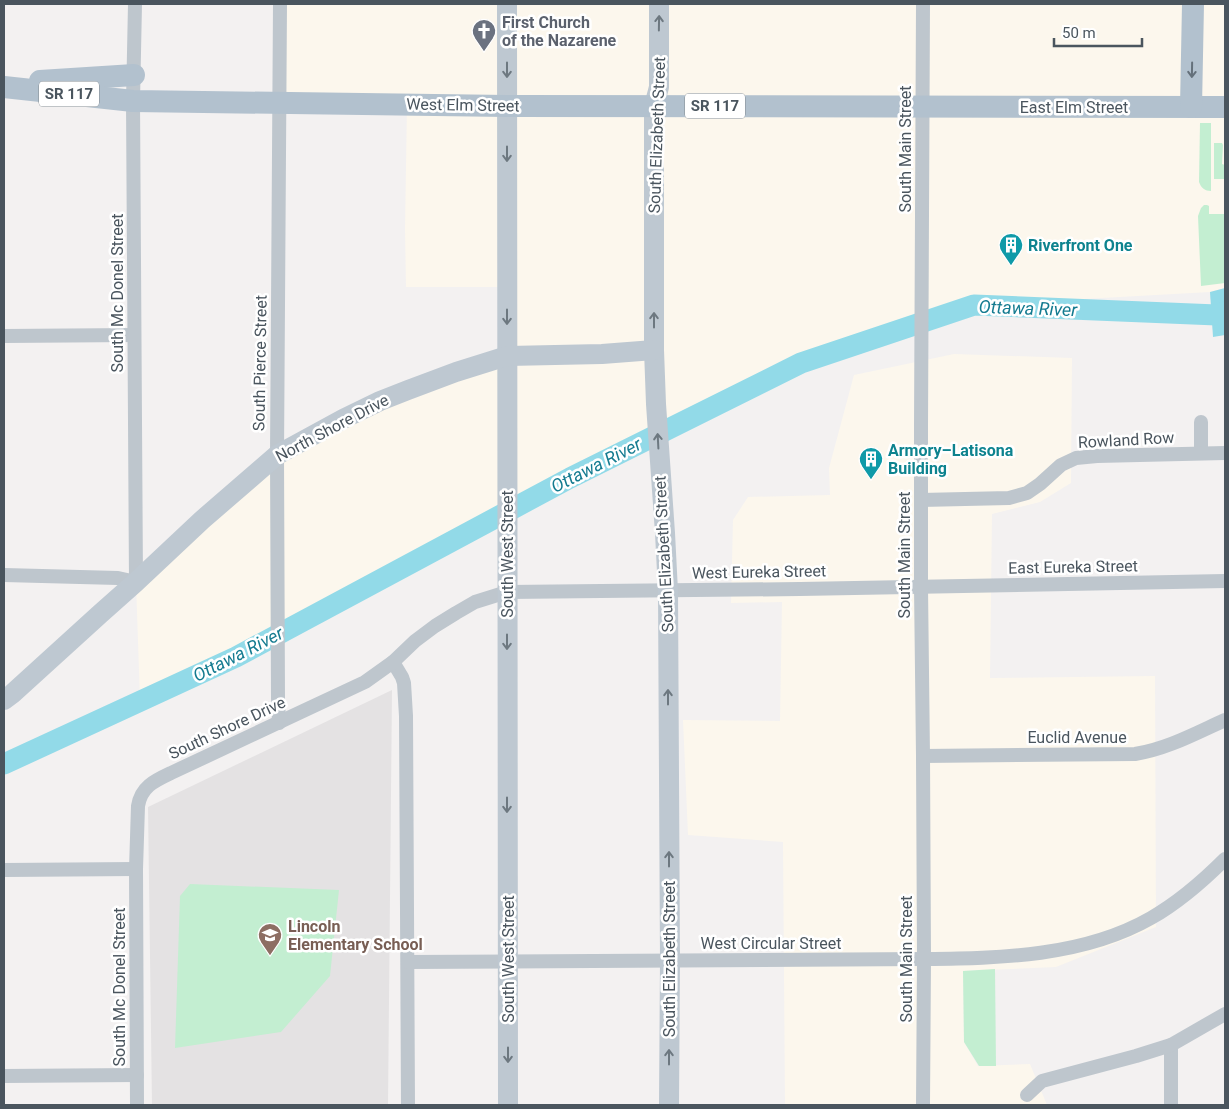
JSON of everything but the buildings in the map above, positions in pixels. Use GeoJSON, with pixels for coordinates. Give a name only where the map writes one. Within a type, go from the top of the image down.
{"type":"FeatureCollection","features":[{"type":"Feature","properties":{"kind":"main road"},"geometry":{"type":"LineString","coordinates":[[1192,4],[1192,107]]}},
{"type":"Feature","properties":{"kind":"main road"},"geometry":{"type":"LineString","coordinates":[[7,87],[44,80],[134,75]]}},
{"type":"Feature","properties":{"kind":"main road","name":"West Elm Street"},"geometry":{"type":"LineString","coordinates":[[7,87],[133,101],[507,106],[923,107]]}},
{"type":"Feature","properties":{"kind":"main road","name":"East Elm Street"},"geometry":{"type":"LineString","coordinates":[[923,107],[1225,107]]}},
{"type":"Feature","properties":{"kind":"street","name":"South Mc Donel Street"},"geometry":{"type":"LineString","coordinates":[[135,4],[133,101],[136,582]]}},
{"type":"Feature","properties":{"kind":"street","name":"South Pierce Street"},"geometry":{"type":"LineString","coordinates":[[279,723],[277,455],[280,4]]}},
{"type":"Feature","properties":{"kind":"street","name":"South West Street"},"geometry":{"type":"LineString","coordinates":[[507,4],[508,1105]]}},
{"type":"Feature","properties":{"kind":"street","name":"South Elizabeth Street"},"geometry":{"type":"LineString","coordinates":[[659,4],[659,87],[654,106],[654,350],[668,591],[669,1105]]}},
{"type":"Feature","properties":{"kind":"street","name":"South Main Street"},"geometry":{"type":"LineString","coordinates":[[922,1105],[924,959],[921,587],[924,4]]}},
{"type":"Feature","properties":{"kind":"street"},"geometry":{"type":"LineString","coordinates":[[4,336],[134,335]]}},
{"type":"Feature","properties":{"kind":"street","name":"North Shore Drive"},"geometry":{"type":"LineString","coordinates":[[4,700],[202,520],[277,455],[343,419],[380,401],[456,372],[507,356],[602,354],[654,350]]}},
{"type":"Feature","properties":{"kind":"street"},"geometry":{"type":"LineString","coordinates":[[1201,422],[1201,453]]}},
{"type":"Feature","properties":{"kind":"street","name":"Rowland Row"},"geometry":{"type":"LineString","coordinates":[[922,500],[1009,498],[1027,493],[1061,465],[1076,458],[1225,453]]}},
{"type":"Feature","properties":{"kind":"street"},"geometry":{"type":"LineString","coordinates":[[4,575],[118,578],[136,582]]}},
{"type":"Feature","properties":{"kind":"street","name":"East Eureka Street"},"geometry":{"type":"LineString","coordinates":[[921,587],[1225,581]]}},
{"type":"Feature","properties":{"kind":"street","name":"West Eureka Street"},"geometry":{"type":"LineString","coordinates":[[507,592],[921,587]]}},
{"type":"Feature","properties":{"kind":"street","name":"South Shore Drive"},"geometry":{"type":"LineString","coordinates":[[136,869],[139,798],[143,791],[157,780],[365,682],[393,662],[415,641],[435,626],[474,602],[507,592]]}},
{"type":"Feature","properties":{"kind":"street"},"geometry":{"type":"LineString","coordinates":[[393,662],[404,683],[405,708],[407,769],[408,1105]]}},
{"type":"Feature","properties":{"kind":"street","name":"Euclid Avenue"},"geometry":{"type":"LineString","coordinates":[[923,756],[1135,754],[1165,747],[1225,720]]}},
{"type":"Feature","properties":{"kind":"street","name":"West Circular Street"},"geometry":{"type":"LineString","coordinates":[[408,962],[924,959],[1029,954],[1091,942],[1150,918],[1179,900],[1225,859]]}},
{"type":"Feature","properties":{"kind":"street","name":"South Mc Donel Street"},"geometry":{"type":"LineString","coordinates":[[136,869],[137,1105]]}},
{"type":"Feature","properties":{"kind":"street"},"geometry":{"type":"LineString","coordinates":[[4,870],[136,869]]}},
{"type":"Feature","properties":{"kind":"street"},"geometry":{"type":"LineString","coordinates":[[1026,1095],[1042,1081],[1171,1045],[1225,1014]]}},
{"type":"Feature","properties":{"kind":"street"},"geometry":{"type":"LineString","coordinates":[[1171,1045],[1171,1105]]}},
{"type":"Feature","properties":{"kind":"street"},"geometry":{"type":"LineString","coordinates":[[4,1076],[136,1075]]}},
{"type":"Feature","properties":{"kind":"shaded area"},"geometry":{"type":"Polygon","coordinates":[[[280,4],[1225,4],[1225,288],[1210,292],[974,305],[801,363],[570,478],[236,657],[140,701],[136,582],[277,455],[507,356],[507,287],[406,287],[407,105],[280,103],[280,4]]]}},
{"type":"Feature","properties":{"kind":"shaded area"},"geometry":{"type":"Polygon","coordinates":[[[954,354],[1072,358],[1071,483],[1040,502],[992,514],[990,678],[1155,676],[1156,927],[1056,967],[963,971],[964,1042],[978,1066],[1030,1064],[1047,1105],[785,1105],[783,842],[688,835],[683,720],[780,721],[782,602],[731,603],[733,520],[748,497],[830,495],[829,468],[854,375],[954,354]]]}},
{"type":"Feature","properties":{"kind":"shaded area","name":"Lincoln Elementary School"},"geometry":{"type":"Polygon","coordinates":[[[392,690],[388,1105],[152,1105],[148,807],[392,690]]]}},
{"type":"Feature","properties":{"kind":"green space"},"geometry":{"type":"Polygon","coordinates":[[[1200,123],[1211,123],[1211,191],[1204,189],[1199,182],[1200,123]]]}},
{"type":"Feature","properties":{"kind":"green space"},"geometry":{"type":"Polygon","coordinates":[[[1214,143],[1222,143],[1223,145],[1222,164],[1225,165],[1225,179],[1214,179],[1214,143]]]}},
{"type":"Feature","properties":{"kind":"green space"},"geometry":{"type":"Polygon","coordinates":[[[1204,205],[1209,206],[1209,214],[1225,214],[1225,283],[1201,286],[1198,216],[1204,205]]]}},
{"type":"Feature","properties":{"kind":"green space"},"geometry":{"type":"Polygon","coordinates":[[[190,884],[339,890],[330,976],[281,1032],[175,1048],[180,896],[190,884]]]}},
{"type":"Feature","properties":{"kind":"green space"},"geometry":{"type":"Polygon","coordinates":[[[995,969],[996,1066],[979,1066],[964,1042],[963,971],[995,969]]]}},
{"type":"Feature","properties":{"kind":"water"},"geometry":{"type":"Polygon","coordinates":[[[1225,288],[1225,335],[1213,337],[1210,292],[1225,288]]]}},
{"type":"Feature","properties":{"kind":"waterway","name":"Ottawa River"},"geometry":{"type":"LineString","coordinates":[[4,764],[236,657],[570,478],[801,363],[974,305],[1217,315],[1225,312]]}},
{"type":"Feature","properties":{"kind":"place","name":"First Church of the Nazarene"},"geometry":{"type":"Point","coordinates":[484,52]}},
{"type":"Feature","properties":{"kind":"place","name":"Riverfront One"},"geometry":{"type":"Point","coordinates":[1011,266]}},
{"type":"Feature","properties":{"kind":"place","name":"Armory–Latisona Building"},"geometry":{"type":"Point","coordinates":[871,480]}},
{"type":"Feature","properties":{"kind":"place","name":"Lincoln Elementary School"},"geometry":{"type":"Point","coordinates":[270,956]}}]}
